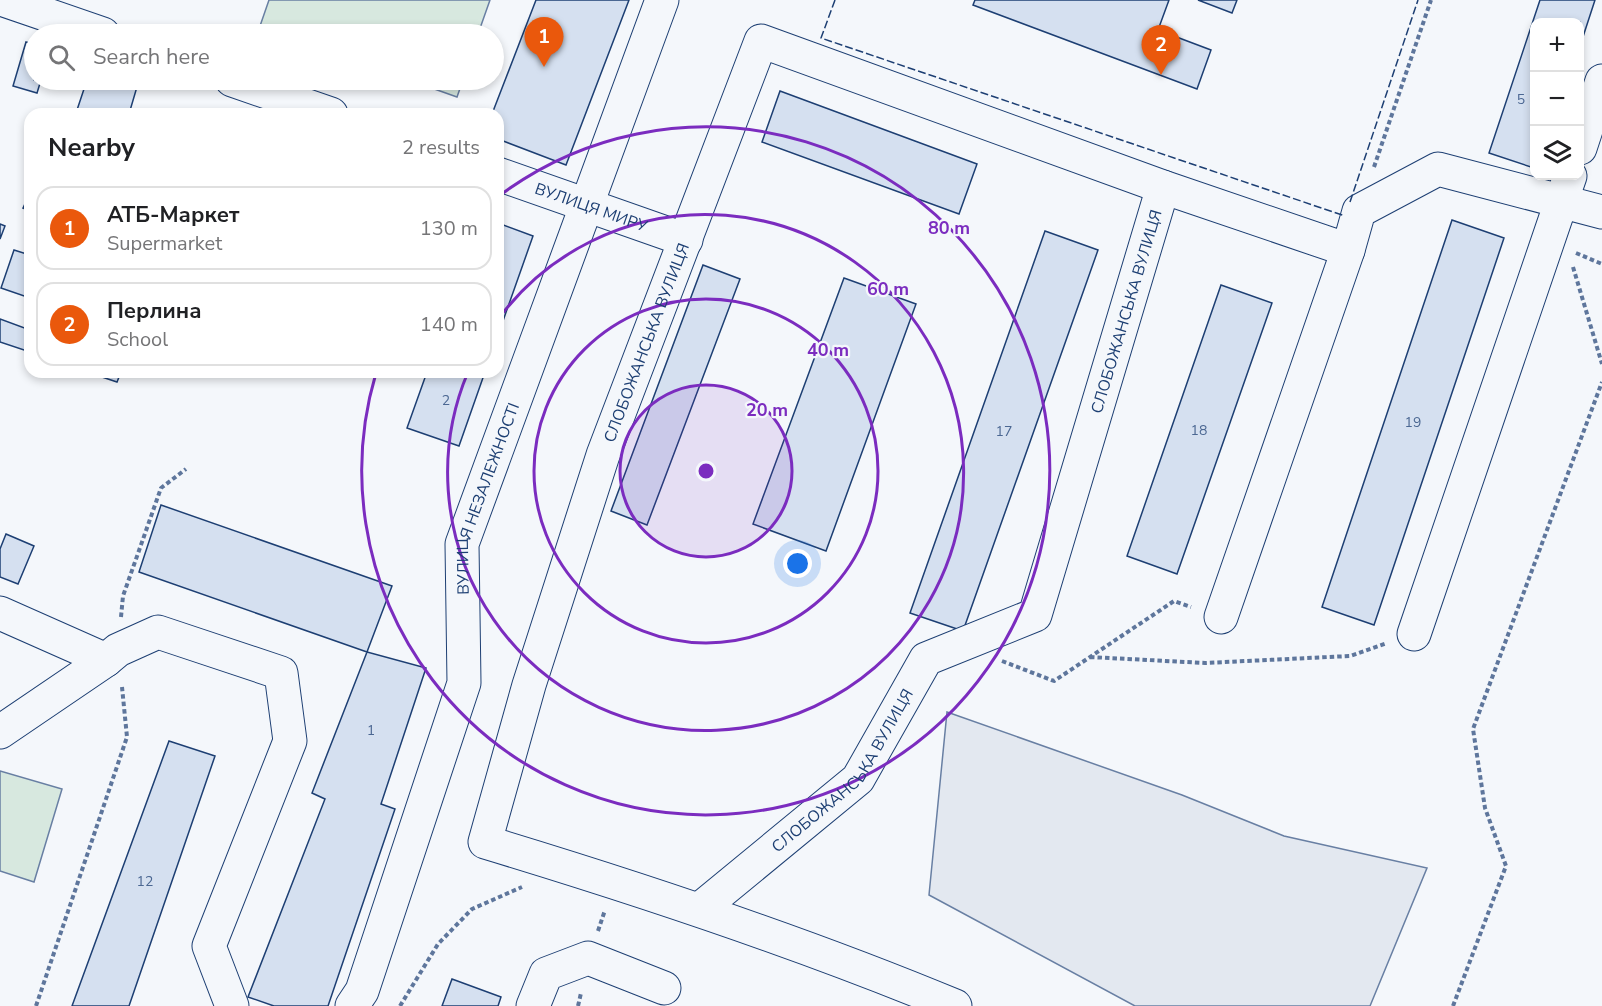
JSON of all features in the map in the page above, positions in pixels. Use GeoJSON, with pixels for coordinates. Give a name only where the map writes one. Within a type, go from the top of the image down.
{"type":"FeatureCollection","features":[{"type":"Feature","properties":{"kind":"street"},"geometry":{"type":"LineString","coordinates":[[4,0],[74,24]]}},
{"type":"Feature","properties":{"kind":"street","name":"ВУЛИЦЯ НЕЗАЛЕЖНОСТІ"},"geometry":{"type":"LineString","coordinates":[[352,1006],[362,991],[464,683],[462,544],[662,0]]}},
{"type":"Feature","properties":{"kind":"street","name":"СЛОБОЖАНСЬКА ВУЛИЦЯ"},"geometry":{"type":"LineString","coordinates":[[955,1006],[881,975],[700,909],[485,842],[529,685],[603,455],[761,41],[1163,187],[1348,250]]}},
{"type":"Feature","properties":{"kind":"street"},"geometry":{"type":"LineString","coordinates":[[1584,136],[1602,81]]}},
{"type":"Feature","properties":{"kind":"street"},"geometry":{"type":"LineString","coordinates":[[261,90],[314,108]]}},
{"type":"Feature","properties":{"kind":"street"},"geometry":{"type":"LineString","coordinates":[[1221,617],[1348,250],[1359,211],[1438,170],[1566,188],[1602,212]]}},
{"type":"Feature","properties":{"kind":"street","name":"ВУЛИЦЯ МИРУ"},"geometry":{"type":"LineString","coordinates":[[504,176],[686,240]]}},
{"type":"Feature","properties":{"kind":"street","name":"СЛОБОЖАНСЬКА ВУЛИЦЯ"},"geometry":{"type":"LineString","coordinates":[[700,909],[858,779],[926,658],[1035,615],[1163,187]]}},
{"type":"Feature","properties":{"kind":"street"},"geometry":{"type":"LineString","coordinates":[[1414,634],[1566,188]]}},
{"type":"Feature","properties":{"kind":"street"},"geometry":{"type":"LineString","coordinates":[[0,613],[112,655]]}},
{"type":"Feature","properties":{"kind":"street"},"geometry":{"type":"LineString","coordinates":[[0,732],[112,655],[158,632],[281,673],[290,741],[209,946],[227,995]]}},
{"type":"Feature","properties":{"kind":"street"},"geometry":{"type":"LineString","coordinates":[[533,1006],[546,974],[588,958],[664,988]]}},
{"type":"Feature","properties":{"kind":"path"},"geometry":{"type":"LineString","coordinates":[[1571,261],[1602,364]]}},
{"type":"Feature","properties":{"kind":"path"},"geometry":{"type":"LineString","coordinates":[[1452,1006],[1506,866],[1485,808],[1473,729],[1602,382]]}},
{"type":"Feature","properties":{"kind":"path"},"geometry":{"type":"LineString","coordinates":[[36,1006],[127,737],[112,655],[123,596],[160,488],[186,469]]}},
{"type":"Feature","properties":{"kind":"path"},"geometry":{"type":"LineString","coordinates":[[960,645],[1054,681],[1174,601],[1221,617]]}},
{"type":"Feature","properties":{"kind":"path"},"geometry":{"type":"LineString","coordinates":[[1090,657],[1206,663],[1350,656],[1414,634]]}},
{"type":"Feature","properties":{"kind":"path"},"geometry":{"type":"LineString","coordinates":[[588,958],[615,881]]}},
{"type":"Feature","properties":{"kind":"path"},"geometry":{"type":"LineString","coordinates":[[400,1006],[438,944],[472,909],[525,886]]}},
{"type":"Feature","properties":{"kind":"shaded area"},"geometry":{"type":"Polygon","coordinates":[[[269,0],[490,0],[482,24],[261,24],[269,0]]]}},
{"type":"Feature","properties":{"kind":"shaded area"},"geometry":{"type":"Polygon","coordinates":[[[437,90],[459,90],[457,97],[437,90]]]}},
{"type":"Feature","properties":{"kind":"shaded area"},"geometry":{"type":"Polygon","coordinates":[[[947,712],[1182,795],[1284,836],[1427,868],[1370,1006],[1135,1006],[929,895],[947,712]]]}},
{"type":"Feature","properties":{"kind":"shaded area"},"geometry":{"type":"Polygon","coordinates":[[[0,771],[62,789],[34,882],[0,871],[0,771]]]}},
{"type":"Feature","properties":{"kind":"building"},"geometry":{"type":"Polygon","coordinates":[[[536,0],[629,0],[566,165],[504,141],[504,108],[494,108],[501,90],[504,90],[504,83],[536,0]]]}},
{"type":"Feature","properties":{"kind":"building"},"geometry":{"type":"Polygon","coordinates":[[[975,0],[1169,0],[1158,30],[1211,50],[1197,89],[973,5],[975,0]]]}},
{"type":"Feature","properties":{"kind":"building"},"geometry":{"type":"Polygon","coordinates":[[[1198,0],[1237,0],[1232,13],[1198,0]]]}},
{"type":"Feature","properties":{"kind":"building"},"geometry":{"type":"Polygon","coordinates":[[[1540,0],[1595,0],[1584,34],[1584,18],[1534,18],[1540,0]]]}},
{"type":"Feature","properties":{"kind":"building"},"geometry":{"type":"Polygon","coordinates":[[[1530,30],[1530,167],[1489,153],[1530,30]]]}},
{"type":"Feature","properties":{"kind":"building"},"geometry":{"type":"Polygon","coordinates":[[[24,49],[24,89],[13,86],[24,49]]]}},
{"type":"Feature","properties":{"kind":"building"},"geometry":{"type":"Polygon","coordinates":[[[84,90],[136,90],[131,108],[78,108],[84,90]]]}},
{"type":"Feature","properties":{"kind":"building"},"geometry":{"type":"Polygon","coordinates":[[[780,91],[977,164],[959,214],[762,142],[780,91]]]}},
{"type":"Feature","properties":{"kind":"building"},"geometry":{"type":"Polygon","coordinates":[[[1452,220],[1504,238],[1374,625],[1322,607],[1452,220]]]}},
{"type":"Feature","properties":{"kind":"building"},"geometry":{"type":"Polygon","coordinates":[[[0,224],[5,226],[0,239],[0,224]]]}},
{"type":"Feature","properties":{"kind":"building"},"geometry":{"type":"Polygon","coordinates":[[[504,225],[533,236],[504,318],[504,225]]]}},
{"type":"Feature","properties":{"kind":"building"},"geometry":{"type":"Polygon","coordinates":[[[1045,231],[1098,250],[963,631],[910,613],[1045,231]]]}},
{"type":"Feature","properties":{"kind":"building"},"geometry":{"type":"Polygon","coordinates":[[[14,250],[24,253],[24,296],[1,288],[14,250]]]}},
{"type":"Feature","properties":{"kind":"building"},"geometry":{"type":"Polygon","coordinates":[[[703,265],[740,279],[647,525],[611,511],[703,265]]]}},
{"type":"Feature","properties":{"kind":"building"},"geometry":{"type":"Polygon","coordinates":[[[844,278],[916,304],[826,551],[753,524],[844,278]]]}},
{"type":"Feature","properties":{"kind":"building"},"geometry":{"type":"Polygon","coordinates":[[[1221,285],[1272,303],[1177,574],[1127,556],[1221,285]]]}},
{"type":"Feature","properties":{"kind":"building"},"geometry":{"type":"Polygon","coordinates":[[[0,319],[24,328],[24,350],[0,342],[0,319]]]}},
{"type":"Feature","properties":{"kind":"building"},"geometry":{"type":"Polygon","coordinates":[[[105,378],[119,378],[117,382],[105,378]]]}},
{"type":"Feature","properties":{"kind":"building"},"geometry":{"type":"Polygon","coordinates":[[[425,378],[483,378],[459,446],[407,428],[425,378]]]}},
{"type":"Feature","properties":{"kind":"building"},"geometry":{"type":"Polygon","coordinates":[[[161,505],[392,586],[367,652],[139,572],[161,505]]]}},
{"type":"Feature","properties":{"kind":"building"},"geometry":{"type":"Polygon","coordinates":[[[6,534],[34,546],[18,584],[0,577],[0,549],[6,534]]]}},
{"type":"Feature","properties":{"kind":"building"},"geometry":{"type":"Polygon","coordinates":[[[367,652],[426,668],[381,804],[395,809],[328,1006],[274,1006],[248,997],[325,799],[312,793],[367,652]]]}},
{"type":"Feature","properties":{"kind":"building"},"geometry":{"type":"Polygon","coordinates":[[[169,741],[215,756],[129,1006],[72,1006],[169,741]]]}},
{"type":"Feature","properties":{"kind":"building"},"geometry":{"type":"Polygon","coordinates":[[[452,979],[501,997],[498,1006],[442,1006],[452,979]]]}},
{"type":"Feature","properties":{"kind":"fence"},"geometry":{"type":"LineString","coordinates":[[835,0],[821,38],[1345,216]]}},
{"type":"Feature","properties":{"kind":"fence"},"geometry":{"type":"LineString","coordinates":[[1350,202],[1418,0]]}},
{"type":"Feature","properties":{"kind":"place","name":"АТБ-Маркет"},"geometry":{"type":"Point","coordinates":[544,67]}},
{"type":"Feature","properties":{"kind":"place","name":"Перлина"},"geometry":{"type":"Point","coordinates":[1161,75]}}]}
